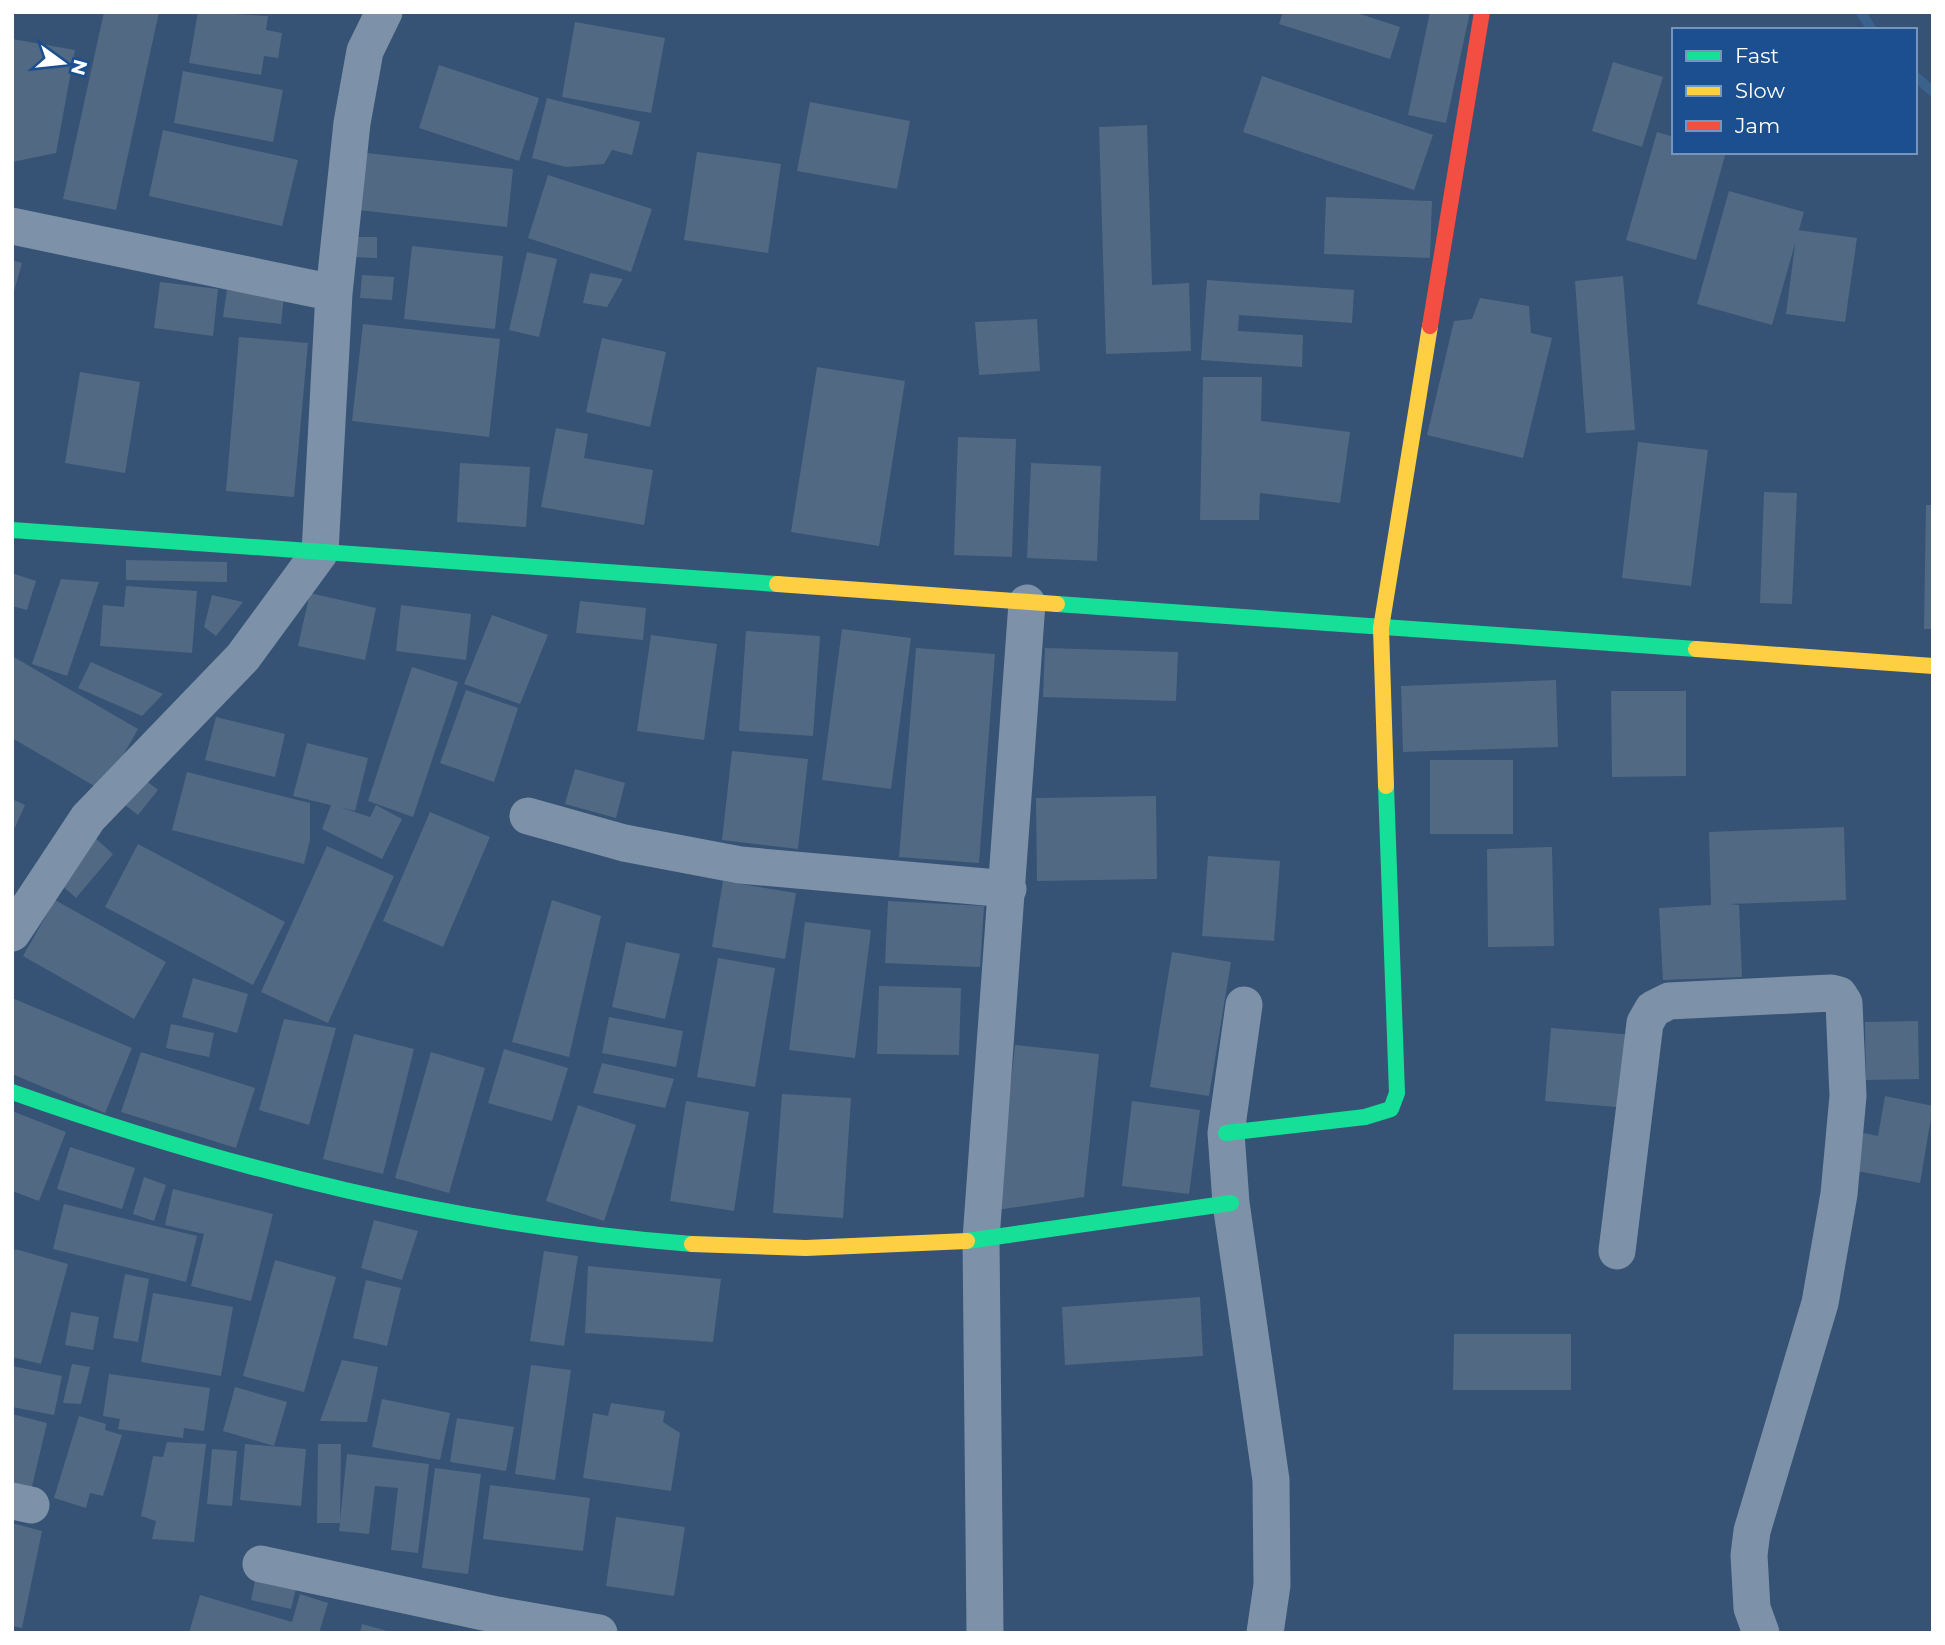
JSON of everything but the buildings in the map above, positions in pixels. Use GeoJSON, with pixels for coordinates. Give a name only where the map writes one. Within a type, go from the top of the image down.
{"type":"FeatureCollection","features":[{"type":"Feature","properties":{"kind":"street"},"geometry":{"type":"LineString","coordinates":[[12,933],[88,818],[243,657],[320,552],[334,293],[352,123],[365,51],[384,12]]}},
{"type":"Feature","properties":{"kind":"street"},"geometry":{"type":"LineString","coordinates":[[1226,1133],[1365,1116],[1391,1109],[1397,1093],[1381,628],[1482,12]]}},
{"type":"Feature","properties":{"kind":"street"},"geometry":{"type":"LineString","coordinates":[[12,226],[334,293]]}},
{"type":"Feature","properties":{"kind":"street"},"geometry":{"type":"LineString","coordinates":[[12,530],[1933,666]]}},
{"type":"Feature","properties":{"kind":"street"},"geometry":{"type":"LineString","coordinates":[[985,1633],[981,1239],[1027,603]]}},
{"type":"Feature","properties":{"kind":"street"},"geometry":{"type":"LineString","coordinates":[[528,816],[624,843],[740,865],[1008,889]]}},
{"type":"Feature","properties":{"kind":"street"},"geometry":{"type":"LineString","coordinates":[[1617,1251],[1645,1023],[1653,1009],[1669,1001],[1831,993],[1839,995],[1844,1003],[1847,1096],[1839,1194],[1820,1303],[1752,1531],[1749,1575],[1752,1608],[1761,1633]]}},
{"type":"Feature","properties":{"kind":"street"},"geometry":{"type":"LineString","coordinates":[[1244,1005],[1226,1133],[1231,1203],[1271,1480],[1272,1573],[1265,1633]]}},
{"type":"Feature","properties":{"kind":"street"},"geometry":{"type":"LineString","coordinates":[[12,1092],[111,1129],[360,1197],[595,1235],[707,1244],[923,1245],[1231,1203]]}},
{"type":"Feature","properties":{"kind":"street"},"geometry":{"type":"LineString","coordinates":[[261,1564],[497,1615],[599,1633]]}},
{"type":"Feature","properties":{"kind":"waterway"},"geometry":{"type":"LineString","coordinates":[[1861,12],[1871,28]]}},
{"type":"Feature","properties":{"kind":"waterway"},"geometry":{"type":"LineString","coordinates":[[1917,78],[1933,92]]}},
{"type":"Feature","properties":{"kind":"traffic: fast"},"geometry":{"type":"LineString","coordinates":[[12,530],[777,584]]}},
{"type":"Feature","properties":{"kind":"traffic: fast"},"geometry":{"type":"LineString","coordinates":[[1057,604],[1696,649]]}},
{"type":"Feature","properties":{"kind":"traffic: fast"},"geometry":{"type":"LineString","coordinates":[[1226,1133],[1365,1117],[1391,1109],[1397,1093],[1386,786]]}},
{"type":"Feature","properties":{"kind":"traffic: fast"},"geometry":{"type":"LineString","coordinates":[[12,1092],[179,1146],[347,1190],[518,1224],[692,1244]]}},
{"type":"Feature","properties":{"kind":"traffic: fast"},"geometry":{"type":"LineString","coordinates":[[967,1241],[1231,1203]]}},
{"type":"Feature","properties":{"kind":"traffic: slow"},"geometry":{"type":"LineString","coordinates":[[1386,786],[1381,628],[1430,326]]}},
{"type":"Feature","properties":{"kind":"traffic: slow"},"geometry":{"type":"LineString","coordinates":[[777,584],[1057,604]]}},
{"type":"Feature","properties":{"kind":"traffic: slow"},"geometry":{"type":"LineString","coordinates":[[1696,649],[1933,666]]}},
{"type":"Feature","properties":{"kind":"traffic: slow"},"geometry":{"type":"LineString","coordinates":[[692,1244],[806,1248],[967,1241]]}},
{"type":"Feature","properties":{"kind":"traffic: jam"},"geometry":{"type":"LineString","coordinates":[[1430,326],[1482,12]]}}]}
